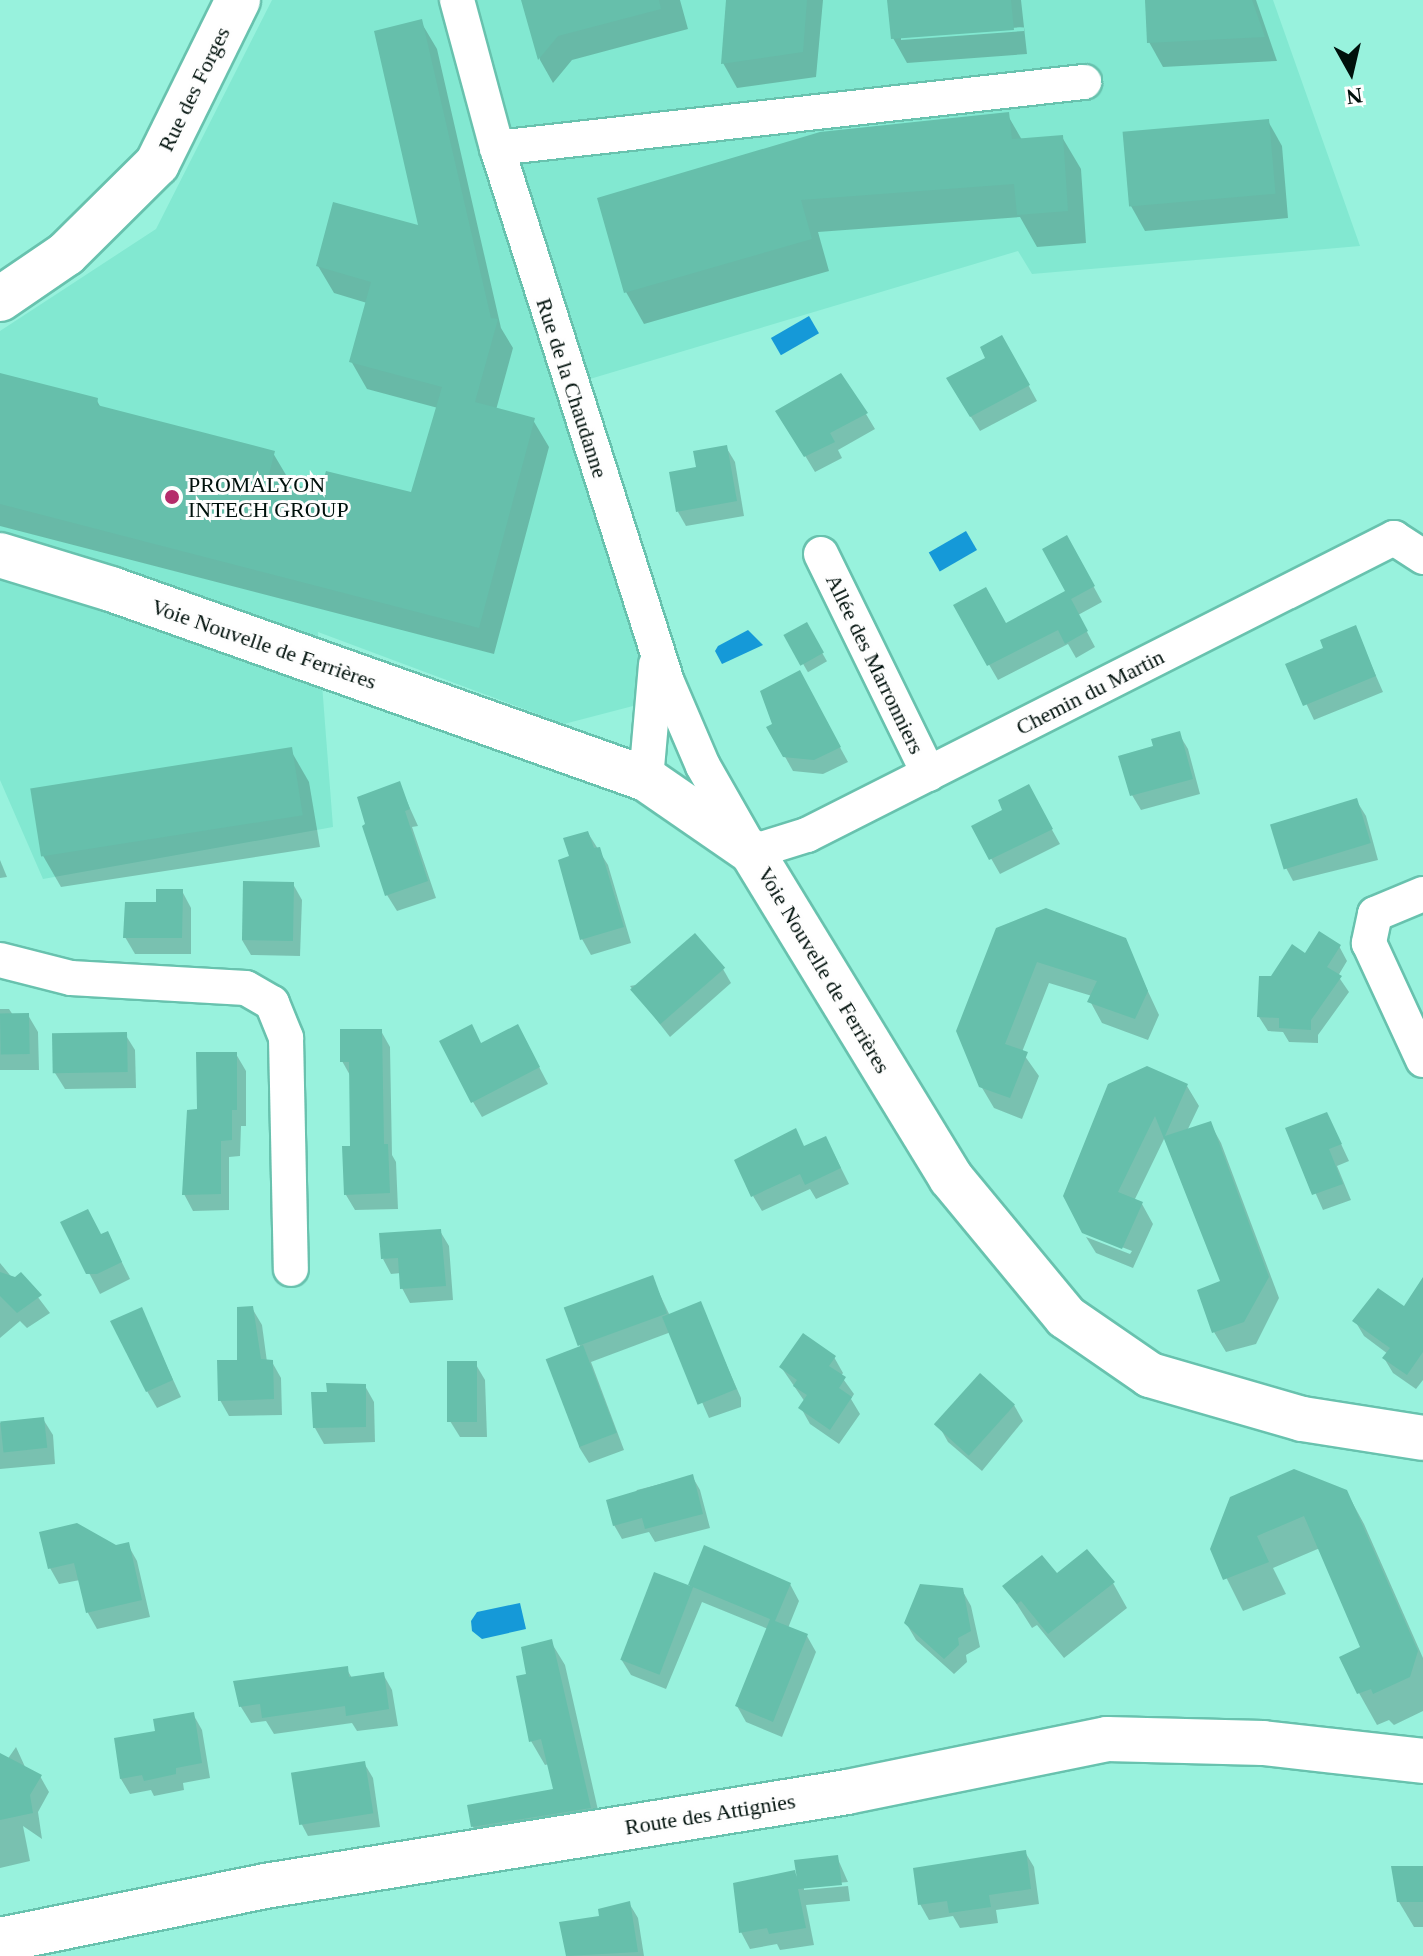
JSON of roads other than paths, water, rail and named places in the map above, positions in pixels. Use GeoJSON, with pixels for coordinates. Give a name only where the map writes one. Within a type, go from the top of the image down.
{"type":"FeatureCollection","features":[{"type":"Feature","properties":{"kind":"street","name":"Rue des Forges"},"geometry":{"type":"LineString","coordinates":[[0,299],[66,254],[157,164],[238,0]]}},
{"type":"Feature","properties":{"kind":"street","name":"Rue de la Chaudanne"},"geometry":{"type":"LineString","coordinates":[[457,0],[497,148],[657,652],[646,779]]}},
{"type":"Feature","properties":{"kind":"street"},"geometry":{"type":"LineString","coordinates":[[497,148],[1084,82]]}},
{"type":"Feature","properties":{"kind":"street","name":"Chemin du Martin"},"geometry":{"type":"LineString","coordinates":[[752,852],[807,835],[1394,538],[1423,557]]}},
{"type":"Feature","properties":{"kind":"street","name":"Allée des Marronniers"},"geometry":{"type":"LineString","coordinates":[[821,554],[929,774]]}},
{"type":"Feature","properties":{"kind":"street","name":"Voie Nouvelle de Ferrières"},"geometry":{"type":"LineString","coordinates":[[0,555],[111,589],[646,779],[752,852],[951,1178],[1066,1317],[1150,1375],[1302,1419],[1423,1438]]}},
{"type":"Feature","properties":{"kind":"street"},"geometry":{"type":"LineString","coordinates":[[657,652],[703,766],[752,852]]}},
{"type":"Feature","properties":{"kind":"street"},"geometry":{"type":"LineString","coordinates":[[1423,894],[1375,914],[1369,943],[1423,1060]]}},
{"type":"Feature","properties":{"kind":"street"},"geometry":{"type":"LineString","coordinates":[[0,960],[71,978],[246,988],[272,1003],[286,1038],[291,1269]]}},
{"type":"Feature","properties":{"kind":"street","name":"Route des Attignies"},"geometry":{"type":"LineString","coordinates":[[0,1940],[226,1893],[847,1792],[1107,1739],[1263,1743],[1423,1761]]}},
{"type":"Feature","properties":{"kind":"water"},"geometry":{"type":"Polygon","coordinates":[[[809,316],[819,333],[781,355],[771,338],[809,316]]]}},
{"type":"Feature","properties":{"kind":"water"},"geometry":{"type":"Polygon","coordinates":[[[966,531],[977,550],[940,572],[929,552],[966,531]]]}},
{"type":"Feature","properties":{"kind":"water"},"geometry":{"type":"Polygon","coordinates":[[[748,630],[763,645],[722,664],[715,651],[718,646],[748,630]]]}},
{"type":"Feature","properties":{"kind":"water"},"geometry":{"type":"Polygon","coordinates":[[[520,1603],[526,1629],[482,1639],[472,1631],[471,1621],[477,1612],[520,1603]]]}},
{"type":"Feature","properties":{"kind":"place","name":"PROMALYON INTECH GROUP"},"geometry":{"type":"Point","coordinates":[172,497]}}]}
